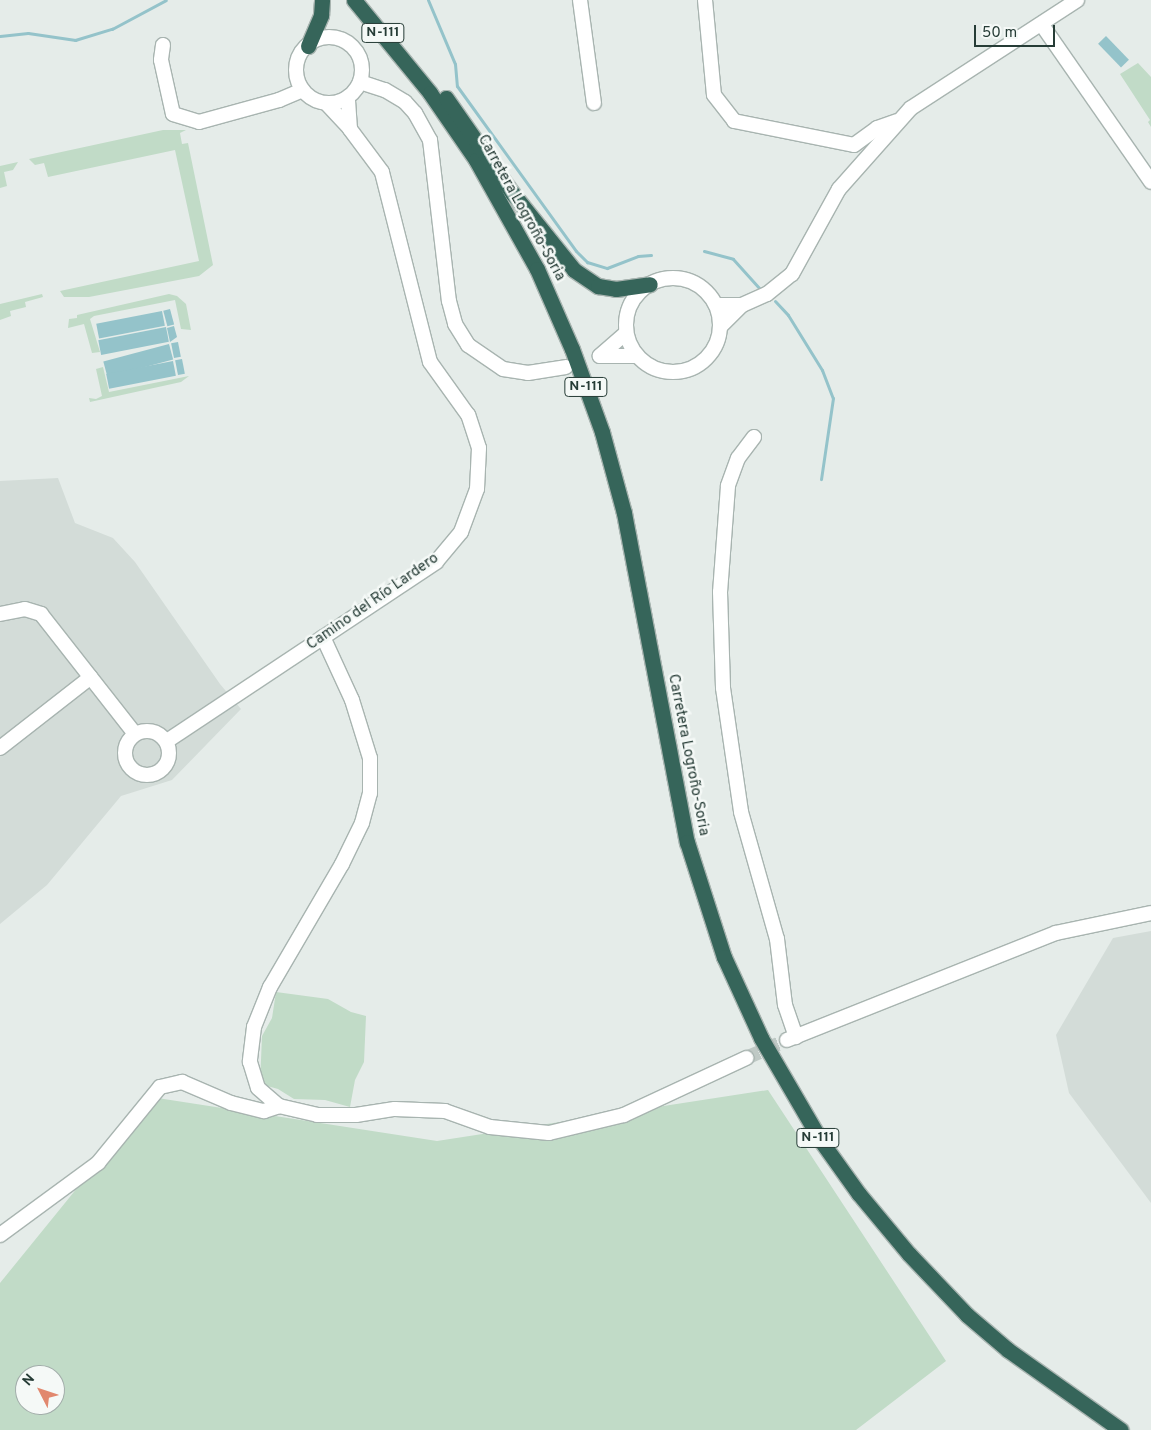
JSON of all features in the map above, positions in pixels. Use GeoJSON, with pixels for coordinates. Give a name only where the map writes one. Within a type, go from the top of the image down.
{"type":"FeatureCollection","features":[{"type":"Feature","properties":{"kind":"highway"},"geometry":{"type":"LineString","coordinates":[[308,46],[321,15],[322,0]]}},
{"type":"Feature","properties":{"kind":"highway","name":"Carretera Logroño-Soria"},"geometry":{"type":"LineString","coordinates":[[354,0],[430,93],[476,160],[537,269],[575,357],[602,432],[624,513],[687,842],[724,957],[761,1038],[821,1141],[859,1194],[909,1254],[962,1309],[1008,1350],[1121,1430]]}},
{"type":"Feature","properties":{"kind":"highway"},"geometry":{"type":"LineString","coordinates":[[368,16],[404,47],[431,77],[513,194],[574,270],[598,286],[616,289],[650,284]]}},
{"type":"Feature","properties":{"kind":"street"},"geometry":{"type":"LineString","coordinates":[[580,0],[594,103]]}},
{"type":"Feature","properties":{"kind":"street"},"geometry":{"type":"LineString","coordinates":[[705,0],[714,95],[734,121],[854,145],[877,128],[900,120]]}},
{"type":"Feature","properties":{"kind":"street"},"geometry":{"type":"LineString","coordinates":[[720,328],[716,305],[703,288],[687,280],[669,278],[650,284],[638,293],[629,308],[626,333],[637,356],[650,366],[665,372],[690,369],[711,353],[720,328],[742,305],[767,294],[792,274],[839,189],[900,120],[927,95],[1042,25],[1077,0]]}},
{"type":"Feature","properties":{"kind":"street"},"geometry":{"type":"LineString","coordinates":[[1042,25],[1151,182]]}},
{"type":"Feature","properties":{"kind":"street"},"geometry":{"type":"LineString","coordinates":[[331,37],[348,43],[362,64],[360,82],[348,97],[326,103],[310,98],[302,90],[296,66],[308,46],[331,37]]}},
{"type":"Feature","properties":{"kind":"street"},"geometry":{"type":"LineString","coordinates":[[163,45],[161,60],[173,114],[199,122],[279,100],[302,90]]}},
{"type":"Feature","properties":{"kind":"street"},"geometry":{"type":"LineString","coordinates":[[360,82],[385,90],[404,102],[415,113],[430,140],[449,301],[455,324],[468,345],[502,369],[528,373],[566,367]]}},
{"type":"Feature","properties":{"kind":"street"},"geometry":{"type":"LineString","coordinates":[[348,97],[350,129]]}},
{"type":"Feature","properties":{"kind":"street","name":"Camino del Río Lardero"},"geometry":{"type":"LineString","coordinates":[[166,741],[436,562],[461,532],[478,489],[479,448],[468,415],[430,362],[382,172],[350,129],[326,103]]}},
{"type":"Feature","properties":{"kind":"street"},"geometry":{"type":"LineString","coordinates":[[716,305],[742,305]]}},
{"type":"Feature","properties":{"kind":"street"},"geometry":{"type":"LineString","coordinates":[[626,333],[594,358],[637,356]]}},
{"type":"Feature","properties":{"kind":"street"},"geometry":{"type":"LineString","coordinates":[[754,438],[738,458],[728,486],[720,592],[722,671],[726,720],[741,812],[778,938],[784,1005],[792,1038],[1056,933],[1151,914]]}},
{"type":"Feature","properties":{"kind":"street"},"geometry":{"type":"LineString","coordinates":[[0,614],[25,609],[41,614],[135,734]]}},
{"type":"Feature","properties":{"kind":"street"},"geometry":{"type":"LineString","coordinates":[[323,637],[352,700],[370,758],[370,793],[362,823],[342,864],[270,987],[254,1027],[250,1062],[258,1088],[279,1106],[317,1115],[356,1115],[395,1109],[445,1111],[490,1127],[549,1133],[624,1116],[746,1058]]}},
{"type":"Feature","properties":{"kind":"street"},"geometry":{"type":"LineString","coordinates":[[0,748],[91,677]]}},
{"type":"Feature","properties":{"kind":"street"},"geometry":{"type":"LineString","coordinates":[[155,732],[166,741],[170,756],[162,770],[155,774],[139,774],[127,763],[125,747],[135,734],[155,732]]}},
{"type":"Feature","properties":{"kind":"street"},"geometry":{"type":"LineString","coordinates":[[0,1235],[98,1163],[160,1087],[182,1082],[231,1103],[264,1111],[279,1106]]}},
{"type":"Feature","properties":{"kind":"shaded area"},"geometry":{"type":"Polygon","coordinates":[[[58,478],[75,523],[113,538],[135,562],[220,684],[241,709],[172,780],[121,796],[47,885],[0,924],[0,481],[58,478]]]}},
{"type":"Feature","properties":{"kind":"shaded area"},"geometry":{"type":"Polygon","coordinates":[[[1151,931],[1151,1203],[1069,1093],[1056,1035],[1113,938],[1151,931]]]}},
{"type":"Feature","properties":{"kind":"green space"},"geometry":{"type":"Polygon","coordinates":[[[1138,63],[1151,77],[1151,127],[1148,122],[1150,120],[1120,74],[1138,63]]]}},
{"type":"Feature","properties":{"kind":"green space"},"geometry":{"type":"Polygon","coordinates":[[[163,130],[186,130],[180,133],[182,144],[188,143],[213,265],[199,276],[89,297],[64,297],[60,291],[199,261],[175,150],[48,177],[44,163],[35,165],[29,159],[163,130]]]}},
{"type":"Feature","properties":{"kind":"green space"},"geometry":{"type":"Polygon","coordinates":[[[18,162],[13,170],[4,172],[7,186],[0,188],[0,166],[18,162]]]}},
{"type":"Feature","properties":{"kind":"green space"},"geometry":{"type":"Polygon","coordinates":[[[42,294],[43,297],[25,302],[26,307],[10,311],[11,316],[0,320],[0,304],[42,294]]]}},
{"type":"Feature","properties":{"kind":"green space"},"geometry":{"type":"Polygon","coordinates":[[[169,294],[177,296],[186,304],[191,330],[181,329],[175,300],[94,316],[90,319],[100,352],[92,353],[84,324],[68,328],[69,319],[77,318],[77,315],[169,294]]]}},
{"type":"Feature","properties":{"kind":"green space"},"geometry":{"type":"Polygon","coordinates":[[[103,367],[109,392],[189,376],[181,382],[90,402],[89,398],[96,399],[102,396],[96,369],[103,367]]]}},
{"type":"Feature","properties":{"kind":"green space"},"geometry":{"type":"Polygon","coordinates":[[[276,992],[328,999],[351,1012],[366,1016],[364,1062],[355,1080],[350,1107],[325,1100],[294,1099],[278,1089],[260,1084],[262,1036],[272,1018],[276,992]]]}},
{"type":"Feature","properties":{"kind":"green space"},"geometry":{"type":"Polygon","coordinates":[[[768,1090],[946,1361],[856,1430],[0,1430],[0,1283],[151,1097],[437,1141],[768,1090]]]}},
{"type":"Feature","properties":{"kind":"water"},"geometry":{"type":"Polygon","coordinates":[[[1106,36],[1129,60],[1121,67],[1098,44],[1106,36]]]}},
{"type":"Feature","properties":{"kind":"water"},"geometry":{"type":"Polygon","coordinates":[[[170,309],[174,324],[167,326],[163,311],[170,309]]]}},
{"type":"Feature","properties":{"kind":"water"},"geometry":{"type":"Polygon","coordinates":[[[162,311],[165,326],[99,339],[96,324],[162,311]]]}},
{"type":"Feature","properties":{"kind":"water"},"geometry":{"type":"Polygon","coordinates":[[[174,326],[177,337],[170,342],[167,328],[174,326]]]}},
{"type":"Feature","properties":{"kind":"water"},"geometry":{"type":"Polygon","coordinates":[[[166,327],[169,342],[101,355],[98,340],[166,327]]]}},
{"type":"Feature","properties":{"kind":"water"},"geometry":{"type":"Polygon","coordinates":[[[178,342],[181,357],[174,358],[171,343],[178,342]]]}},
{"type":"Feature","properties":{"kind":"water"},"geometry":{"type":"Polygon","coordinates":[[[169,344],[173,359],[107,377],[103,362],[169,344]]]}},
{"type":"Feature","properties":{"kind":"water"},"geometry":{"type":"Polygon","coordinates":[[[182,359],[185,374],[178,375],[175,360],[182,359]]]}},
{"type":"Feature","properties":{"kind":"water"},"geometry":{"type":"Polygon","coordinates":[[[173,361],[176,376],[109,389],[106,374],[173,361]]]}},
{"type":"Feature","properties":{"kind":"waterway"},"geometry":{"type":"LineString","coordinates":[[0,36],[28,33],[75,40],[112,29],[166,0]]}},
{"type":"Feature","properties":{"kind":"waterway"},"geometry":{"type":"LineString","coordinates":[[428,0],[455,64],[457,86],[576,251],[587,262],[607,268],[638,256],[651,255]]}},
{"type":"Feature","properties":{"kind":"waterway"},"geometry":{"type":"LineString","coordinates":[[704,251],[733,259],[759,288]]}},
{"type":"Feature","properties":{"kind":"waterway"},"geometry":{"type":"LineString","coordinates":[[775,301],[788,315],[822,370],[833,398],[821,479]]}},
{"type":"Feature","properties":{"kind":"tunnel"},"geometry":{"type":"LineString","coordinates":[[746,1058],[787,1040]]}}]}
